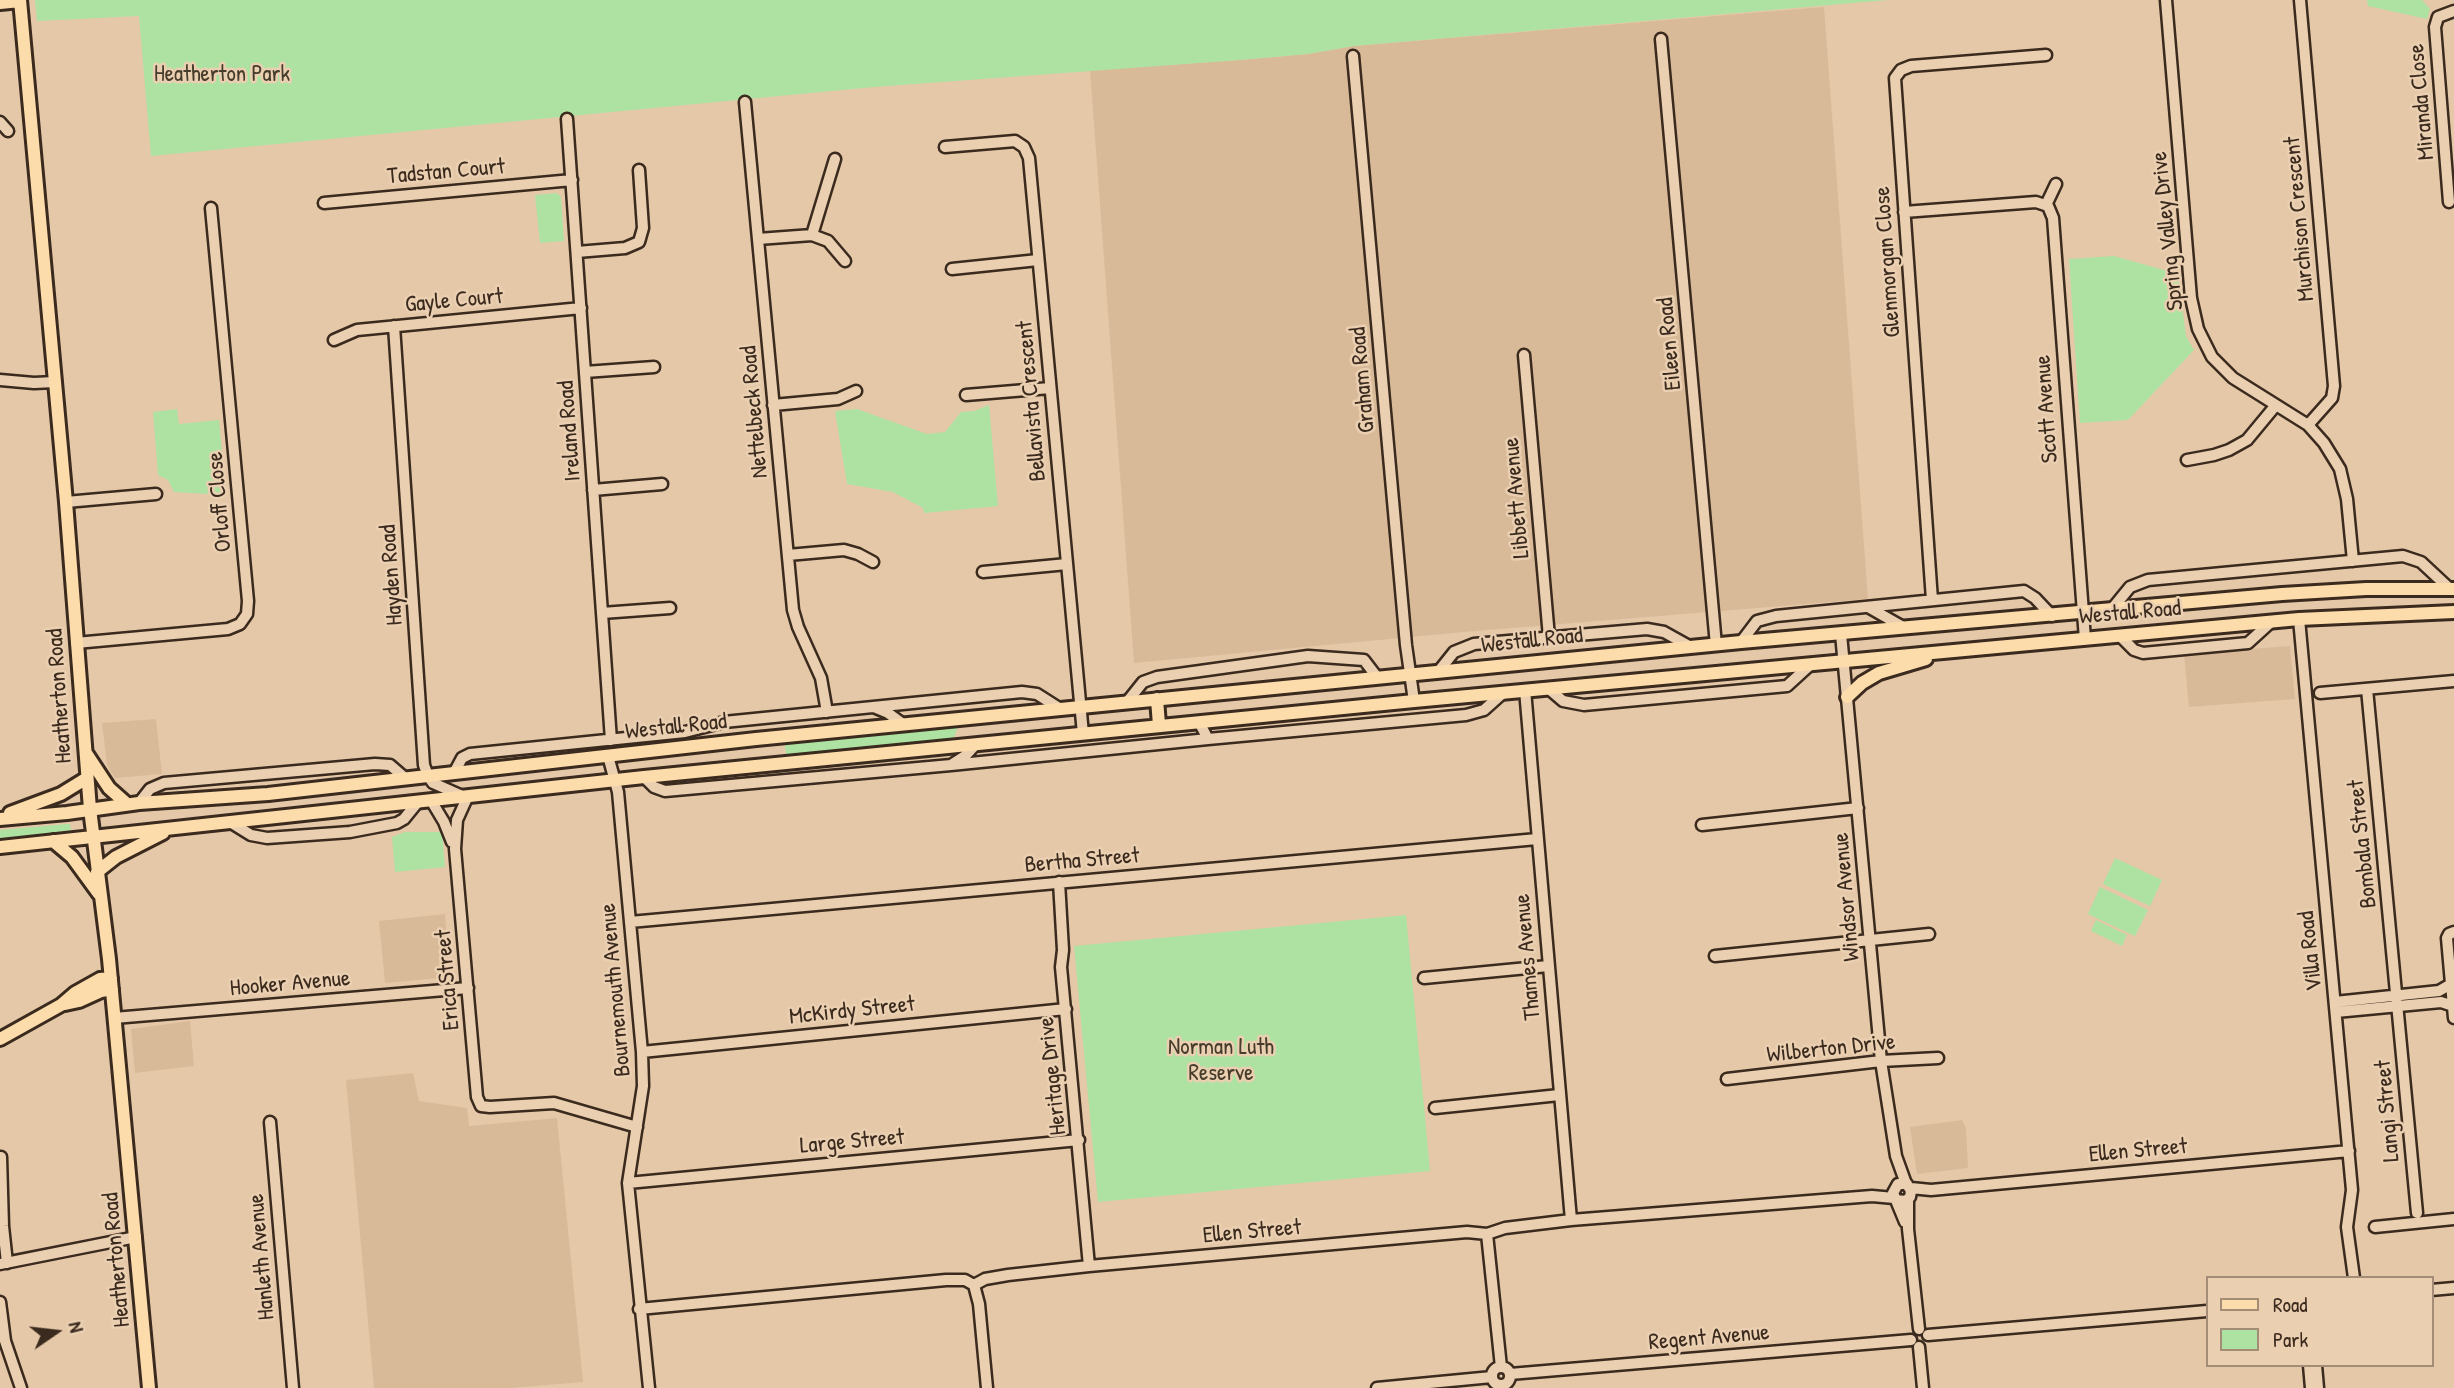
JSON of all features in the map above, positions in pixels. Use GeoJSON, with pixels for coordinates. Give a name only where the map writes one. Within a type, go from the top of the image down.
{"type":"FeatureCollection","features":[{"type":"Feature","properties":{"kind":"main road"},"geometry":{"type":"LineString","coordinates":[[0,3],[20,1]]}},
{"type":"Feature","properties":{"kind":"main road","name":"Heatherton Road"},"geometry":{"type":"LineString","coordinates":[[20,1],[66,502],[84,749],[111,984],[149,1388]]}},
{"type":"Feature","properties":{"kind":"main road","name":"Westall Road"},"geometry":{"type":"LineString","coordinates":[[0,818],[268,794],[903,724],[1741,642],[2294,593],[2366,589],[2452,589]]}},
{"type":"Feature","properties":{"kind":"main road","name":"Westall Road"},"geometry":{"type":"LineString","coordinates":[[0,847],[644,778],[1503,692],[2271,622],[2454,612]]}},
{"type":"Feature","properties":{"kind":"main road"},"geometry":{"type":"LineString","coordinates":[[1847,696],[1879,673],[1943,653]]}},
{"type":"Feature","properties":{"kind":"main road"},"geometry":{"type":"LineString","coordinates":[[1157,699],[1159,725]]}},
{"type":"Feature","properties":{"kind":"main road"},"geometry":{"type":"LineString","coordinates":[[84,749],[109,788],[133,804]]}},
{"type":"Feature","properties":{"kind":"main road"},"geometry":{"type":"LineString","coordinates":[[0,818],[61,794],[87,778]]}},
{"type":"Feature","properties":{"kind":"main road"},"geometry":{"type":"LineString","coordinates":[[97,872],[129,849],[173,829]]}},
{"type":"Feature","properties":{"kind":"main road"},"geometry":{"type":"LineString","coordinates":[[53,841],[72,857],[100,894]]}},
{"type":"Feature","properties":{"kind":"main road"},"geometry":{"type":"LineString","coordinates":[[0,1040],[61,1005],[79,1001],[111,984]]}},
{"type":"Feature","properties":{"kind":"street","name":"Spring Valley Drive"},"geometry":{"type":"LineString","coordinates":[[2166,0],[2191,298],[2198,330],[2213,357],[2233,378],[2308,425],[2325,443],[2340,469],[2347,499],[2353,561]]}},
{"type":"Feature","properties":{"kind":"street","name":"Murchison Crescent"},"geometry":{"type":"LineString","coordinates":[[2300,0],[2334,387],[2332,397],[2308,425]]}},
{"type":"Feature","properties":{"kind":"street","name":"Miranda Close"},"geometry":{"type":"LineString","coordinates":[[2449,202],[2435,27],[2438,17],[2454,11]]}},
{"type":"Feature","properties":{"kind":"street","name":"Eileen Road"},"geometry":{"type":"LineString","coordinates":[[1661,39],[1716,645]]}},
{"type":"Feature","properties":{"kind":"street","name":"Glenmorgan Close"},"geometry":{"type":"LineString","coordinates":[[1932,600],[1895,78],[1901,70],[1911,66],[2046,55]]}},
{"type":"Feature","properties":{"kind":"street","name":"Graham Road"},"geometry":{"type":"LineString","coordinates":[[1353,56],[1406,645],[1414,701]]}},
{"type":"Feature","properties":{"kind":"street","name":"Nettelbeck Road"},"geometry":{"type":"LineString","coordinates":[[745,102],[795,619],[818,670],[827,712]]}},
{"type":"Feature","properties":{"kind":"street","name":"Ireland Road"},"geometry":{"type":"LineString","coordinates":[[567,119],[611,740]]}},
{"type":"Feature","properties":{"kind":"street"},"geometry":{"type":"LineString","coordinates":[[0,122],[8,131]]}},
{"type":"Feature","properties":{"kind":"street","name":"Bellavista Crescent"},"geometry":{"type":"LineString","coordinates":[[945,148],[1011,141],[1024,147],[1029,158],[1083,734]]}},
{"type":"Feature","properties":{"kind":"street"},"geometry":{"type":"LineString","coordinates":[[812,235],[835,159]]}},
{"type":"Feature","properties":{"kind":"street"},"geometry":{"type":"LineString","coordinates":[[577,252],[625,248],[639,242],[643,228],[639,170]]}},
{"type":"Feature","properties":{"kind":"street","name":"Tadstan Court"},"geometry":{"type":"LineString","coordinates":[[324,203],[572,180]]}},
{"type":"Feature","properties":{"kind":"street"},"geometry":{"type":"LineString","coordinates":[[1904,212],[2036,202],[2046,205],[2056,184]]}},
{"type":"Feature","properties":{"kind":"street","name":"Scott Avenue"},"geometry":{"type":"LineString","coordinates":[[2046,205],[2053,218],[2085,639]]}},
{"type":"Feature","properties":{"kind":"street","name":"Orloff Close"},"geometry":{"type":"LineString","coordinates":[[76,643],[228,629],[240,624],[247,614],[248,601],[211,208]]}},
{"type":"Feature","properties":{"kind":"street"},"geometry":{"type":"LineString","coordinates":[[758,239],[812,235],[828,241],[845,261]]}},
{"type":"Feature","properties":{"kind":"street"},"geometry":{"type":"LineString","coordinates":[[953,269],[1038,260]]}},
{"type":"Feature","properties":{"kind":"street","name":"Gayle Court"},"geometry":{"type":"LineString","coordinates":[[334,340],[357,330],[581,309]]}},
{"type":"Feature","properties":{"kind":"street","name":"Hayden Road"},"geometry":{"type":"LineString","coordinates":[[394,326],[424,757],[428,776]]}},
{"type":"Feature","properties":{"kind":"street","name":"Libbett Avenue"},"geometry":{"type":"LineString","coordinates":[[1524,355],[1549,637]]}},
{"type":"Feature","properties":{"kind":"street"},"geometry":{"type":"LineString","coordinates":[[585,372],[654,367]]}},
{"type":"Feature","properties":{"kind":"street"},"geometry":{"type":"LineString","coordinates":[[0,380],[55,382]]}},
{"type":"Feature","properties":{"kind":"street"},"geometry":{"type":"LineString","coordinates":[[966,395],[1050,388]]}},
{"type":"Feature","properties":{"kind":"street"},"geometry":{"type":"LineString","coordinates":[[774,405],[838,399],[856,391]]}},
{"type":"Feature","properties":{"kind":"street"},"geometry":{"type":"LineString","coordinates":[[2187,460],[2214,455],[2247,440],[2276,405]]}},
{"type":"Feature","properties":{"kind":"street"},"geometry":{"type":"LineString","coordinates":[[593,490],[662,484]]}},
{"type":"Feature","properties":{"kind":"street"},"geometry":{"type":"LineString","coordinates":[[66,502],[156,494]]}},
{"type":"Feature","properties":{"kind":"street"},"geometry":{"type":"LineString","coordinates":[[788,555],[844,550],[873,562]]}},
{"type":"Feature","properties":{"kind":"street","name":"Westall Road"},"geometry":{"type":"LineString","coordinates":[[2112,609],[2130,587],[2148,580],[2411,557],[2421,562],[2452,589]]}},
{"type":"Feature","properties":{"kind":"street"},"geometry":{"type":"LineString","coordinates":[[983,572],[1067,564]]}},
{"type":"Feature","properties":{"kind":"street","name":"Westall Road"},"geometry":{"type":"LineString","coordinates":[[1741,642],[1757,621],[1776,616],[2024,591],[2035,598],[2052,616]]}},
{"type":"Feature","properties":{"kind":"street"},"geometry":{"type":"LineString","coordinates":[[1868,606],[1905,628]]}},
{"type":"Feature","properties":{"kind":"street"},"geometry":{"type":"LineString","coordinates":[[602,613],[670,608]]}},
{"type":"Feature","properties":{"kind":"street","name":"Villa Road"},"geometry":{"type":"LineString","coordinates":[[2298,620],[2353,1190],[2347,1227],[2354,1276]]}},
{"type":"Feature","properties":{"kind":"street","name":"Westall Road"},"geometry":{"type":"LineString","coordinates":[[2119,635],[2134,650],[2143,653],[2248,643],[2271,622]]}},
{"type":"Feature","properties":{"kind":"street","name":"Westall Road"},"geometry":{"type":"LineString","coordinates":[[1438,672],[1454,652],[1474,644],[1655,629],[1691,648]]}},
{"type":"Feature","properties":{"kind":"street","name":"Windsor Avenue"},"geometry":{"type":"LineString","coordinates":[[1841,634],[1881,1061],[1908,1229],[1919,1329]]}},
{"type":"Feature","properties":{"kind":"street"},"geometry":{"type":"LineString","coordinates":[[1127,702],[1143,682],[1157,677],[1308,656],[1364,660],[1377,677]]}},
{"type":"Feature","properties":{"kind":"street"},"geometry":{"type":"LineString","coordinates":[[1549,689],[1563,701],[1584,705],[1787,687],[1810,665]]}},
{"type":"Feature","properties":{"kind":"street"},"geometry":{"type":"LineString","coordinates":[[2320,693],[2454,681]]}},
{"type":"Feature","properties":{"kind":"street","name":"Bombala Street"},"geometry":{"type":"LineString","coordinates":[[2367,689],[2397,1000]]}},
{"type":"Feature","properties":{"kind":"street","name":"Thames Avenue"},"geometry":{"type":"LineString","coordinates":[[1525,690],[1571,1220]]}},
{"type":"Feature","properties":{"kind":"street","name":"Westall Road"},"geometry":{"type":"LineString","coordinates":[[454,773],[462,758],[470,754],[685,732],[724,722],[1028,692],[1037,694],[1059,708]]}},
{"type":"Feature","properties":{"kind":"street","name":"Westall Road"},"geometry":{"type":"LineString","coordinates":[[644,778],[654,787],[670,790],[1466,715],[1484,710],[1503,692]]}},
{"type":"Feature","properties":{"kind":"street"},"geometry":{"type":"LineString","coordinates":[[872,707],[881,709],[903,724]]}},
{"type":"Feature","properties":{"kind":"street"},"geometry":{"type":"LineString","coordinates":[[1199,722],[1208,739]]}},
{"type":"Feature","properties":{"kind":"street"},"geometry":{"type":"LineString","coordinates":[[951,765],[965,756],[976,744]]}},
{"type":"Feature","properties":{"kind":"street","name":"Bournemouth Avenue"},"geometry":{"type":"LineString","coordinates":[[608,755],[616,781],[642,1052],[643,1086],[628,1183],[649,1388]]}},
{"type":"Feature","properties":{"kind":"street","name":"Westall Road"},"geometry":{"type":"LineString","coordinates":[[133,804],[150,789],[164,783],[375,764],[390,765],[405,778]]}},
{"type":"Feature","properties":{"kind":"street"},"geometry":{"type":"LineString","coordinates":[[428,776],[438,787],[467,797]]}},
{"type":"Feature","properties":{"kind":"street","name":"Erica Street"},"geometry":{"type":"LineString","coordinates":[[467,797],[457,820],[455,849],[477,1097],[481,1106],[554,1103],[637,1127]]}},
{"type":"Feature","properties":{"kind":"street","name":"Erica Street"},"geometry":{"type":"LineString","coordinates":[[432,802],[455,849]]}},
{"type":"Feature","properties":{"kind":"street"},"geometry":{"type":"LineString","coordinates":[[230,822],[251,835],[267,838],[350,832],[397,823],[404,819],[417,803]]}},
{"type":"Feature","properties":{"kind":"street"},"geometry":{"type":"LineString","coordinates":[[1702,825],[1858,808]]}},
{"type":"Feature","properties":{"kind":"street","name":"Bertha Street"},"geometry":{"type":"LineString","coordinates":[[630,922],[1537,839]]}},
{"type":"Feature","properties":{"kind":"street","name":"Heritage Drive"},"geometry":{"type":"LineString","coordinates":[[1059,882],[1063,950],[1061,967],[1089,1266]]}},
{"type":"Feature","properties":{"kind":"street"},"geometry":{"type":"LineString","coordinates":[[2454,932],[2447,938],[2454,1018]]}},
{"type":"Feature","properties":{"kind":"street"},"geometry":{"type":"LineString","coordinates":[[1715,956],[1929,934]]}},
{"type":"Feature","properties":{"kind":"street"},"geometry":{"type":"LineString","coordinates":[[1424,978],[1548,966]]}},
{"type":"Feature","properties":{"kind":"street"},"geometry":{"type":"LineString","coordinates":[[2336,1007],[2397,1000],[2439,991],[2451,984]]}},
{"type":"Feature","properties":{"kind":"street","name":"Hooker Avenue"},"geometry":{"type":"LineString","coordinates":[[114,1018],[468,988]]}},
{"type":"Feature","properties":{"kind":"street"},"geometry":{"type":"LineString","coordinates":[[2397,1000],[2441,1002],[2453,1006]]}},
{"type":"Feature","properties":{"kind":"street","name":"Langi Street"},"geometry":{"type":"LineString","coordinates":[[2397,1000],[2417,1213]]}},
{"type":"Feature","properties":{"kind":"street","name":"McKirdy Street"},"geometry":{"type":"LineString","coordinates":[[642,1052],[1066,1009]]}},
{"type":"Feature","properties":{"kind":"street","name":"Wilberton Drive"},"geometry":{"type":"LineString","coordinates":[[1727,1079],[1881,1061],[1938,1058]]}},
{"type":"Feature","properties":{"kind":"street"},"geometry":{"type":"LineString","coordinates":[[1435,1108],[1559,1095]]}},
{"type":"Feature","properties":{"kind":"street","name":"Hanleth Avenue"},"geometry":{"type":"LineString","coordinates":[[270,1122],[293,1388]]}},
{"type":"Feature","properties":{"kind":"street","name":"Large Street"},"geometry":{"type":"LineString","coordinates":[[628,1183],[1079,1140]]}},
{"type":"Feature","properties":{"kind":"street","name":"Ellen Street"},"geometry":{"type":"LineString","coordinates":[[639,1309],[946,1280],[965,1280],[974,1285],[985,1279],[1008,1275],[1089,1266],[1468,1232],[1487,1234],[1505,1228],[1571,1220],[1872,1196],[2349,1151]]}},
{"type":"Feature","properties":{"kind":"street"},"geometry":{"type":"LineString","coordinates":[[1,1157],[4,1264],[136,1237]]}},
{"type":"Feature","properties":{"kind":"street"},"geometry":{"type":"LineString","coordinates":[[2375,1227],[2454,1219]]}},
{"type":"Feature","properties":{"kind":"street"},"geometry":{"type":"LineString","coordinates":[[1487,1234],[1501,1367]]}},
{"type":"Feature","properties":{"kind":"street"},"geometry":{"type":"LineString","coordinates":[[974,1285],[979,1304],[987,1388]]}},
{"type":"Feature","properties":{"kind":"street"},"geometry":{"type":"LineString","coordinates":[[2433,1290],[2454,1288]]}},
{"type":"Feature","properties":{"kind":"street"},"geometry":{"type":"LineString","coordinates":[[0,1302],[5,1341],[22,1388]]}},
{"type":"Feature","properties":{"kind":"street"},"geometry":{"type":"LineString","coordinates":[[1928,1335],[2206,1311]]}},
{"type":"Feature","properties":{"kind":"street"},"geometry":{"type":"LineString","coordinates":[[1915,1343],[1928,1341],[1926,1331],[1919,1329],[1912,1334],[1923,1388]]}},
{"type":"Feature","properties":{"kind":"street","name":"Regent Avenue"},"geometry":{"type":"LineString","coordinates":[[1510,1374],[1915,1343]]}},
{"type":"Feature","properties":{"kind":"street"},"geometry":{"type":"LineString","coordinates":[[1501,1367],[1507,1369],[1510,1374],[1508,1382],[1502,1387],[1492,1377],[1495,1370],[1501,1367]]}},
{"type":"Feature","properties":{"kind":"street"},"geometry":{"type":"LineString","coordinates":[[2309,1367],[2311,1388]]}},
{"type":"Feature","properties":{"kind":"street"},"geometry":{"type":"LineString","coordinates":[[2316,1367],[2318,1388]]}},
{"type":"Feature","properties":{"kind":"street"},"geometry":{"type":"LineString","coordinates":[[1377,1388],[1492,1377]]}},
{"type":"Feature","properties":{"kind":"shaded area"},"geometry":{"type":"Polygon","coordinates":[[[1824,7],[1868,599],[1475,631],[1134,663],[1090,70],[1240,60],[1308,54],[1354,46],[1824,7]]]}},
{"type":"Feature","properties":{"kind":"shaded area"},"geometry":{"type":"Polygon","coordinates":[[[2290,646],[2295,699],[2189,707],[2184,654],[2290,646]]]}},
{"type":"Feature","properties":{"kind":"shaded area"},"geometry":{"type":"Polygon","coordinates":[[[156,719],[162,774],[115,778],[107,765],[102,723],[156,719]]]}},
{"type":"Feature","properties":{"kind":"shaded area"},"geometry":{"type":"Polygon","coordinates":[[[445,914],[450,977],[385,983],[379,921],[445,914]]]}},
{"type":"Feature","properties":{"kind":"shaded area"},"geometry":{"type":"Polygon","coordinates":[[[190,1021],[194,1066],[135,1073],[131,1029],[190,1021]]]}},
{"type":"Feature","properties":{"kind":"shaded area"},"geometry":{"type":"Polygon","coordinates":[[[413,1073],[419,1101],[467,1108],[469,1126],[557,1118],[583,1382],[511,1388],[374,1388],[346,1080],[413,1073]]]}},
{"type":"Feature","properties":{"kind":"shaded area"},"geometry":{"type":"Polygon","coordinates":[[[1962,1120],[1966,1128],[1968,1168],[1917,1174],[1910,1127],[1962,1120]]]}},
{"type":"Feature","properties":{"kind":"green space","name":"Heatherton Park"},"geometry":{"type":"Polygon","coordinates":[[[35,0],[1888,0],[1354,46],[1308,54],[1240,60],[874,87],[151,156],[139,16],[37,21],[35,0]]]}},
{"type":"Feature","properties":{"kind":"green space"},"geometry":{"type":"Polygon","coordinates":[[[2367,0],[2422,0],[2430,9],[2427,19],[2368,6],[2367,0]]]}},
{"type":"Feature","properties":{"kind":"green space"},"geometry":{"type":"Polygon","coordinates":[[[557,193],[561,197],[564,241],[540,243],[535,195],[557,193]]]}},
{"type":"Feature","properties":{"kind":"green space"},"geometry":{"type":"Polygon","coordinates":[[[2114,256],[2178,274],[2186,336],[2194,350],[2128,420],[2080,423],[2069,259],[2114,256]]]}},
{"type":"Feature","properties":{"kind":"green space"},"geometry":{"type":"Polygon","coordinates":[[[989,405],[998,506],[924,513],[923,508],[893,492],[847,484],[835,411],[857,409],[927,434],[945,432],[961,412],[974,411],[989,405]]]}},
{"type":"Feature","properties":{"kind":"green space"},"geometry":{"type":"Polygon","coordinates":[[[177,409],[179,424],[219,420],[226,495],[174,492],[168,480],[158,475],[153,412],[177,409]]]}},
{"type":"Feature","properties":{"kind":"green space"},"geometry":{"type":"Polygon","coordinates":[[[958,726],[954,738],[786,755],[785,744],[958,726]]]}},
{"type":"Feature","properties":{"kind":"green space"},"geometry":{"type":"Polygon","coordinates":[[[70,824],[71,831],[0,839],[0,830],[70,824]]]}},
{"type":"Feature","properties":{"kind":"green space"},"geometry":{"type":"Polygon","coordinates":[[[405,832],[442,832],[445,867],[395,872],[392,837],[405,832]]]}},
{"type":"Feature","properties":{"kind":"green space"},"geometry":{"type":"Polygon","coordinates":[[[2115,858],[2162,880],[2150,906],[2103,884],[2115,858]]]}},
{"type":"Feature","properties":{"kind":"green space"},"geometry":{"type":"Polygon","coordinates":[[[2100,887],[2148,910],[2135,936],[2088,914],[2100,887]]]}},
{"type":"Feature","properties":{"kind":"green space","name":"Norman Luth Reserve"},"geometry":{"type":"Polygon","coordinates":[[[1406,915],[1430,1171],[1098,1202],[1074,946],[1406,915]]]}},
{"type":"Feature","properties":{"kind":"green space"},"geometry":{"type":"Polygon","coordinates":[[[2096,920],[2127,935],[2122,946],[2091,931],[2096,920]]]}}]}
